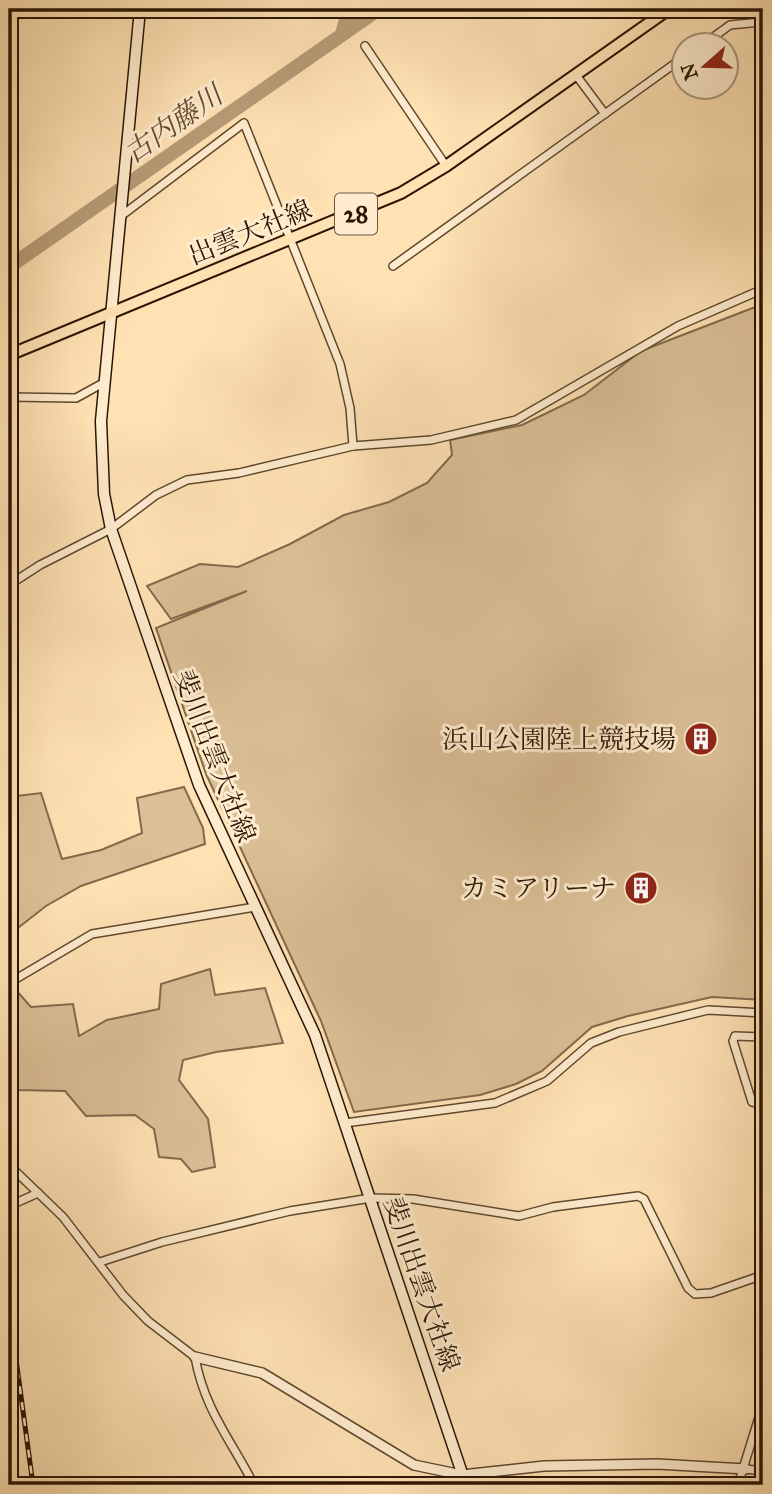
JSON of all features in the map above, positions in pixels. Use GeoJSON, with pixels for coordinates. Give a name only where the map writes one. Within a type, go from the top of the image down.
{"type":"FeatureCollection","features":[{"type":"Feature","properties":{"kind":"main road","name":"斐川出雲大社線"},"geometry":{"type":"LineString","coordinates":[[140,9],[110,313],[101,452],[111,528],[199,785],[315,1035],[464,1480]]}},
{"type":"Feature","properties":{"kind":"main road","name":"出雲大社線"},"geometry":{"type":"LineString","coordinates":[[9,355],[401,193],[446,166],[669,9]]}},
{"type":"Feature","properties":{"kind":"street"},"geometry":{"type":"LineString","coordinates":[[720,32],[730,25],[762,23],[761,9]]}},
{"type":"Feature","properties":{"kind":"street"},"geometry":{"type":"LineString","coordinates":[[365,46],[446,166]]}},
{"type":"Feature","properties":{"kind":"street"},"geometry":{"type":"LineString","coordinates":[[393,266],[670,67]]}},
{"type":"Feature","properties":{"kind":"street"},"geometry":{"type":"LineString","coordinates":[[576,75],[605,114]]}},
{"type":"Feature","properties":{"kind":"street"},"geometry":{"type":"LineString","coordinates":[[121,213],[244,123],[340,364],[350,408],[353,446]]}},
{"type":"Feature","properties":{"kind":"street"},"geometry":{"type":"LineString","coordinates":[[9,585],[40,565],[111,528],[156,495],[187,480],[250,470],[353,446],[431,440],[516,420],[678,326],[763,289]]}},
{"type":"Feature","properties":{"kind":"street"},"geometry":{"type":"LineString","coordinates":[[9,397],[76,398],[105,382]]}},
{"type":"Feature","properties":{"kind":"street"},"geometry":{"type":"LineString","coordinates":[[9,983],[92,934],[255,907]]}},
{"type":"Feature","properties":{"kind":"street"},"geometry":{"type":"LineString","coordinates":[[345,1123],[495,1103],[547,1081],[591,1042],[619,1032],[708,1010],[763,1013]]}},
{"type":"Feature","properties":{"kind":"street"},"geometry":{"type":"LineString","coordinates":[[763,1037],[735,1036],[733,1041],[752,1102],[763,1104]]}},
{"type":"Feature","properties":{"kind":"street"},"geometry":{"type":"LineString","coordinates":[[9,1165],[63,1217],[123,1295],[148,1321],[195,1357],[262,1373],[414,1465],[464,1480],[544,1466],[657,1464],[763,1471]]}},
{"type":"Feature","properties":{"kind":"street"},"geometry":{"type":"LineString","coordinates":[[9,1206],[38,1194]]}},
{"type":"Feature","properties":{"kind":"street"},"geometry":{"type":"LineString","coordinates":[[100,1262],[162,1242],[290,1211],[371,1198],[413,1199],[519,1216],[553,1207],[638,1196],[644,1199],[688,1287],[695,1294],[711,1293],[763,1275]]}},
{"type":"Feature","properties":{"kind":"street"},"geometry":{"type":"LineString","coordinates":[[195,1357],[200,1383],[215,1419],[254,1485]]}},
{"type":"Feature","properties":{"kind":"street"},"geometry":{"type":"LineString","coordinates":[[738,1485],[746,1469],[763,1404]]}},
{"type":"Feature","properties":{"kind":"shaded area"},"geometry":{"type":"Polygon","coordinates":[[[763,304],[763,1000],[712,997],[628,1016],[592,1027],[542,1071],[516,1084],[480,1095],[354,1112],[321,1021],[206,774],[156,628],[247,591],[171,619],[147,586],[200,564],[238,567],[290,544],[344,515],[389,502],[427,483],[452,455],[450,440],[522,425],[584,395],[641,351],[763,304]]]}},
{"type":"Feature","properties":{"kind":"shaded area"},"geometry":{"type":"Polygon","coordinates":[[[184,787],[203,828],[205,844],[81,886],[46,906],[9,935],[9,797],[41,793],[62,859],[101,850],[142,833],[137,798],[184,787]]]}},
{"type":"Feature","properties":{"kind":"shaded area"},"geometry":{"type":"Polygon","coordinates":[[[210,969],[215,995],[265,988],[283,1043],[216,1052],[183,1060],[179,1080],[208,1119],[215,1167],[192,1172],[181,1159],[159,1157],[154,1129],[135,1115],[86,1116],[65,1091],[16,1090],[9,1076],[9,995],[15,989],[31,1007],[73,1004],[79,1036],[107,1020],[159,1009],[161,984],[210,969]]]}},
{"type":"Feature","properties":{"kind":"waterway","name":"古内藤川"},"geometry":{"type":"LineString","coordinates":[[342,34],[349,9]]}},
{"type":"Feature","properties":{"kind":"waterway","name":"古内藤川"},"geometry":{"type":"LineString","coordinates":[[9,267],[379,9]]}},
{"type":"Feature","properties":{"kind":"railway"},"geometry":{"type":"LineString","coordinates":[[9,1307],[33,1485]]}},
{"type":"Feature","properties":{"kind":"place","name":"浜山公園陸上競技場"},"geometry":{"type":"Point","coordinates":[701,739]}},
{"type":"Feature","properties":{"kind":"place","name":"カミアリーナ"},"geometry":{"type":"Point","coordinates":[641,888]}}]}
